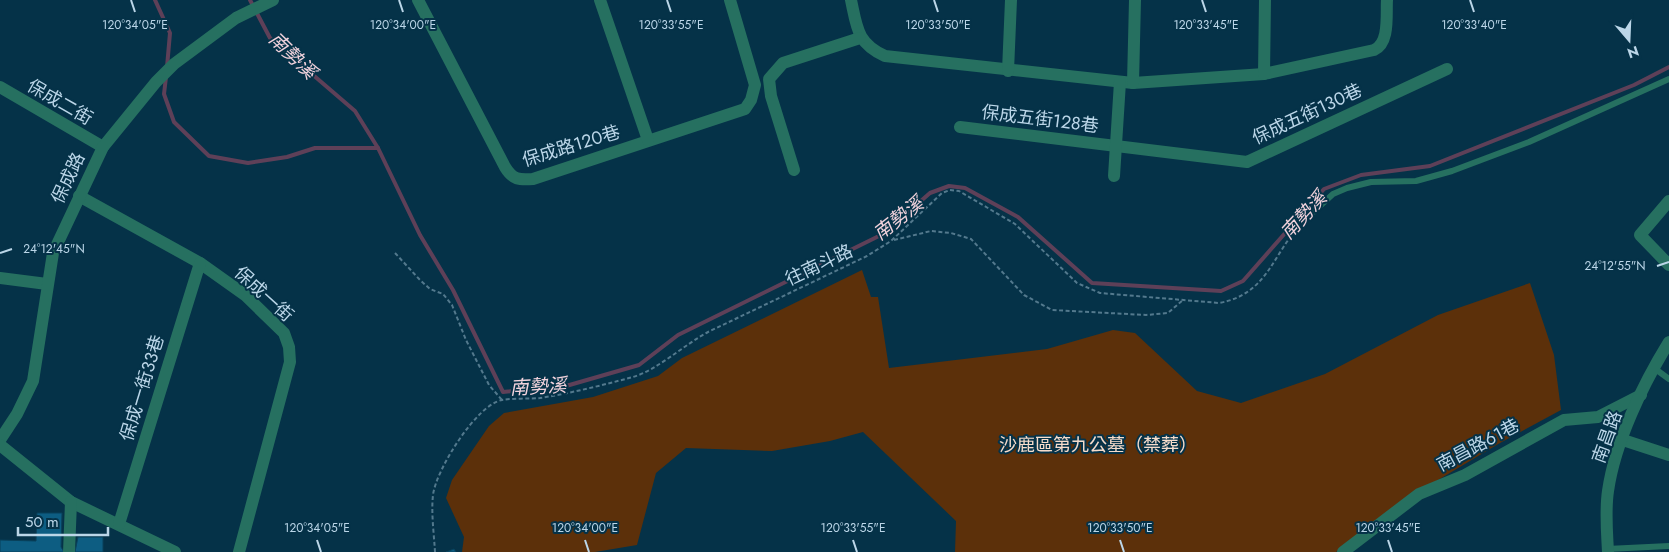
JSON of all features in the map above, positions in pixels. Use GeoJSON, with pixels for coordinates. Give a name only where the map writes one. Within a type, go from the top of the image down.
{"type":"FeatureCollection","features":[{"type":"Feature","properties":{"kind":"street","name":"保成路"},"geometry":{"type":"LineString","coordinates":[[0,440],[17,414],[33,381],[41,345],[47,284],[53,253],[102,147],[156,82],[174,64],[236,18],[273,0]]}},
{"type":"Feature","properties":{"kind":"street","name":"保成路120巷"},"geometry":{"type":"LineString","coordinates":[[418,0],[505,167],[510,176],[517,180],[534,179],[648,140],[732,115],[745,109],[751,100],[755,85],[730,0]]}},
{"type":"Feature","properties":{"kind":"street"},"geometry":{"type":"LineString","coordinates":[[600,0],[648,140]]}},
{"type":"Feature","properties":{"kind":"street"},"geometry":{"type":"LineString","coordinates":[[851,0],[860,38],[875,51],[885,56],[1008,71],[1133,83],[1264,74],[1380,47],[1384,40],[1387,0]]}},
{"type":"Feature","properties":{"kind":"street"},"geometry":{"type":"LineString","coordinates":[[1008,71],[1011,0]]}},
{"type":"Feature","properties":{"kind":"street"},"geometry":{"type":"LineString","coordinates":[[1133,83],[1135,0]]}},
{"type":"Feature","properties":{"kind":"street"},"geometry":{"type":"LineString","coordinates":[[1264,74],[1265,0]]}},
{"type":"Feature","properties":{"kind":"street"},"geometry":{"type":"LineString","coordinates":[[794,170],[771,96],[769,79],[776,68],[783,63],[860,38]]}},
{"type":"Feature","properties":{"kind":"street","name":"保成五街130巷"},"geometry":{"type":"LineString","coordinates":[[1116,146],[1247,162],[1447,69]]}},
{"type":"Feature","properties":{"kind":"street"},"geometry":{"type":"LineString","coordinates":[[1114,176],[1120,82]]}},
{"type":"Feature","properties":{"kind":"street","name":"保成二街"},"geometry":{"type":"LineString","coordinates":[[0,88],[102,147]]}},
{"type":"Feature","properties":{"kind":"street","name":"保成五街128巷"},"geometry":{"type":"LineString","coordinates":[[960,127],[1116,146]]}},
{"type":"Feature","properties":{"kind":"street","name":"保成一街"},"geometry":{"type":"LineString","coordinates":[[79,196],[200,263],[245,295],[284,333],[289,347],[290,362],[238,552]]}},
{"type":"Feature","properties":{"kind":"street"},"geometry":{"type":"LineString","coordinates":[[1669,202],[1640,235],[1669,264]]}},
{"type":"Feature","properties":{"kind":"street","name":"保成一街33巷"},"geometry":{"type":"LineString","coordinates":[[119,524],[200,263]]}},
{"type":"Feature","properties":{"kind":"street"},"geometry":{"type":"LineString","coordinates":[[0,278],[47,284]]}},
{"type":"Feature","properties":{"kind":"street","name":"南昌路"},"geometry":{"type":"LineString","coordinates":[[1608,551],[1608,491],[1612,471],[1641,395],[1669,342]]}},
{"type":"Feature","properties":{"kind":"street","name":"南昌路61巷"},"geometry":{"type":"LineString","coordinates":[[1343,552],[1419,494],[1465,475],[1564,420],[1598,416],[1641,395]]}},
{"type":"Feature","properties":{"kind":"street"},"geometry":{"type":"LineString","coordinates":[[1623,440],[1669,455]]}},
{"type":"Feature","properties":{"kind":"street"},"geometry":{"type":"LineString","coordinates":[[0,445],[71,502],[174,552]]}},
{"type":"Feature","properties":{"kind":"street"},"geometry":{"type":"LineString","coordinates":[[69,552],[71,502]]}},
{"type":"Feature","properties":{"kind":"lane"},"geometry":{"type":"LineString","coordinates":[[1310,215],[1333,194],[1347,188],[1371,182],[1416,181],[1452,170],[1529,142],[1669,78]]}},
{"type":"Feature","properties":{"kind":"lane"},"geometry":{"type":"LineString","coordinates":[[1654,368],[1669,379]]}},
{"type":"Feature","properties":{"kind":"lane"},"geometry":{"type":"LineString","coordinates":[[1608,551],[1669,546]]}},
{"type":"Feature","properties":{"kind":"path","name":"往南斗路"},"geometry":{"type":"LineString","coordinates":[[435,552],[432,507],[436,479],[456,443],[483,411],[502,400],[517,400],[566,393],[635,376],[658,366],[684,345],[708,332],[867,256],[891,241],[942,194],[950,190],[959,191],[1015,224],[1077,283],[1100,293],[1219,303],[1248,293],[1274,266],[1287,241],[1310,215]]}},
{"type":"Feature","properties":{"kind":"path"},"geometry":{"type":"LineString","coordinates":[[891,241],[931,231],[951,233],[971,239],[1024,295],[1052,310],[1146,315],[1168,313],[1183,300]]}},
{"type":"Feature","properties":{"kind":"path"},"geometry":{"type":"LineString","coordinates":[[395,253],[425,284],[443,294],[452,305],[466,340],[490,384],[502,400]]}},
{"type":"Feature","properties":{"kind":"green space","name":"沙鹿區第九公墓（禁葬）"},"geometry":{"type":"Polygon","coordinates":[[[862,270],[871,297],[878,297],[889,368],[1047,349],[1113,330],[1135,333],[1197,391],[1241,403],[1325,374],[1438,315],[1530,283],[1554,355],[1561,410],[1500,443],[1418,492],[1336,552],[955,552],[956,521],[863,432],[830,441],[772,451],[686,448],[656,473],[637,545],[595,552],[462,552],[464,537],[446,498],[452,480],[489,426],[504,413],[593,397],[658,376],[682,358],[862,270]]]}},
{"type":"Feature","properties":{"kind":"building"},"geometry":{"type":"Polygon","coordinates":[[[37,513],[62,513],[61,547],[64,552],[0,552],[0,540],[36,541],[37,513]]]}},
{"type":"Feature","properties":{"kind":"building"},"geometry":{"type":"Polygon","coordinates":[[[78,537],[103,537],[103,552],[75,552],[78,537]]]}},
{"type":"Feature","properties":{"kind":"waterway"},"geometry":{"type":"LineString","coordinates":[[155,0],[170,33],[167,67]]}},
{"type":"Feature","properties":{"kind":"waterway","name":"南勢溪"},"geometry":{"type":"LineString","coordinates":[[250,0],[270,38],[355,111],[378,148],[420,235],[453,290],[503,392],[566,386],[639,365],[678,335],[883,234],[930,193],[949,186],[965,188],[1018,217],[1092,283],[1221,291],[1243,281],[1324,189],[1361,175],[1430,166],[1634,85],[1669,67]]}},
{"type":"Feature","properties":{"kind":"waterway"},"geometry":{"type":"LineString","coordinates":[[166,77],[164,94],[174,122],[209,156],[248,163],[287,157],[315,148],[378,148]]}}]}
